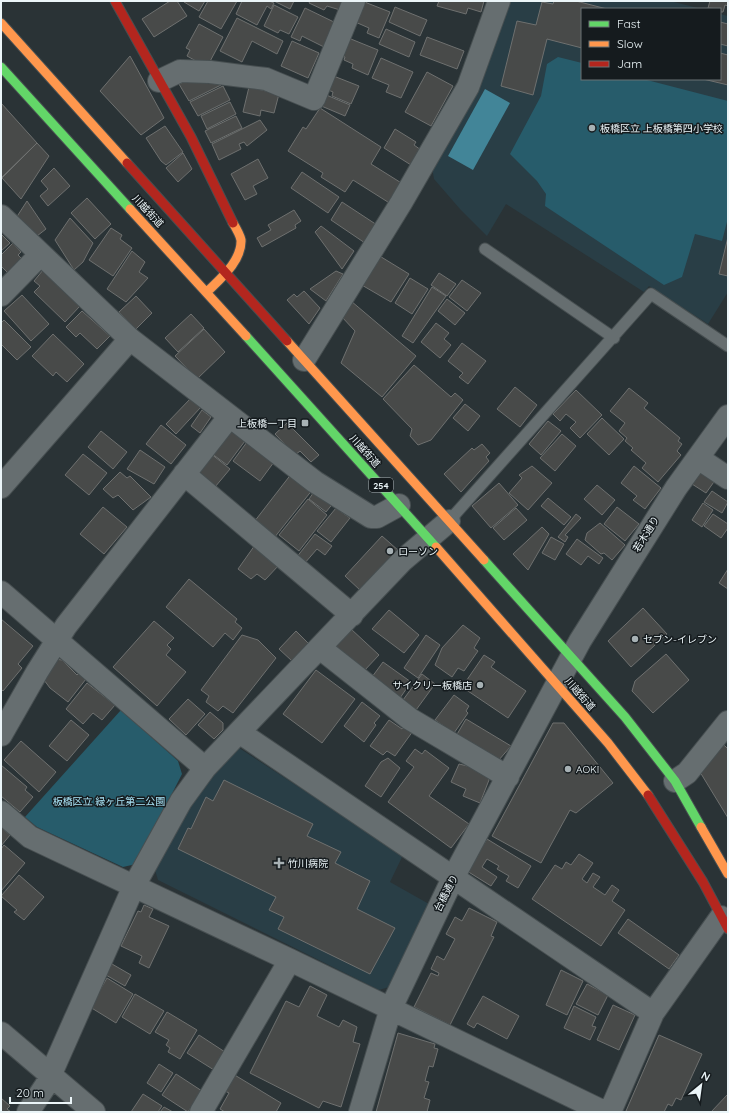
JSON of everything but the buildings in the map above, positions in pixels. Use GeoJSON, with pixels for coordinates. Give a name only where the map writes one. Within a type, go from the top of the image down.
{"type":"FeatureCollection","features":[{"type":"Feature","properties":{"kind":"main road"},"geometry":{"type":"LineString","coordinates":[[115,1],[191,137],[241,239],[241,247],[237,258],[226,274],[207,292]]}},
{"type":"Feature","properties":{"kind":"main road","name":"川越街道"},"geometry":{"type":"LineString","coordinates":[[1,23],[625,717],[675,781],[728,874]]}},
{"type":"Feature","properties":{"kind":"main road","name":"川越街道"},"geometry":{"type":"LineString","coordinates":[[1,67],[399,505],[608,743],[657,807],[704,882],[725,923]]}},
{"type":"Feature","properties":{"kind":"street"},"geometry":{"type":"LineString","coordinates":[[160,81],[180,71],[210,72],[266,79],[314,98],[354,1]]}},
{"type":"Feature","properties":{"kind":"street"},"geometry":{"type":"LineString","coordinates":[[304,360],[401,203],[468,87],[499,1]]}},
{"type":"Feature","properties":{"kind":"street"},"geometry":{"type":"LineString","coordinates":[[1,216],[40,255],[130,339],[315,482],[371,517],[377,517],[399,505]]}},
{"type":"Feature","properties":{"kind":"street"},"geometry":{"type":"LineString","coordinates":[[1,295],[40,255]]}},
{"type":"Feature","properties":{"kind":"street"},"geometry":{"type":"LineString","coordinates":[[1,487],[130,339]]}},
{"type":"Feature","properties":{"kind":"street","name":"若木通り"},"geometry":{"type":"LineString","coordinates":[[557,684],[571,657],[676,488],[728,416]]}},
{"type":"Feature","properties":{"kind":"street"},"geometry":{"type":"LineString","coordinates":[[1,735],[57,639],[229,417]]}},
{"type":"Feature","properties":{"kind":"street"},"geometry":{"type":"LineString","coordinates":[[698,458],[728,478]]}},
{"type":"Feature","properties":{"kind":"street"},"geometry":{"type":"LineString","coordinates":[[184,474],[352,615]]}},
{"type":"Feature","properties":{"kind":"street"},"geometry":{"type":"LineString","coordinates":[[28,1112],[51,1075],[134,886],[181,801],[205,768],[403,560],[449,521]]}},
{"type":"Feature","properties":{"kind":"street"},"geometry":{"type":"LineString","coordinates":[[1,592],[205,768]]}},
{"type":"Feature","properties":{"kind":"street"},"geometry":{"type":"LineString","coordinates":[[320,648],[410,719],[508,777]]}},
{"type":"Feature","properties":{"kind":"street","name":"台橋通り"},"geometry":{"type":"LineString","coordinates":[[360,1112],[391,1008],[454,876],[557,684]]}},
{"type":"Feature","properties":{"kind":"street"},"geometry":{"type":"LineString","coordinates":[[675,781],[687,773],[728,722]]}},
{"type":"Feature","properties":{"kind":"street"},"geometry":{"type":"LineString","coordinates":[[239,732],[454,876],[653,1013]]}},
{"type":"Feature","properties":{"kind":"street"},"geometry":{"type":"LineString","coordinates":[[1,812],[30,837],[391,1008],[604,1112]]}},
{"type":"Feature","properties":{"kind":"street"},"geometry":{"type":"LineString","coordinates":[[610,1112],[653,1013],[725,923]]}},
{"type":"Feature","properties":{"kind":"street"},"geometry":{"type":"LineString","coordinates":[[201,1112],[290,960]]}},
{"type":"Feature","properties":{"kind":"street"},"geometry":{"type":"LineString","coordinates":[[1,1033],[94,1112]]}},
{"type":"Feature","properties":{"kind":"lane"},"geometry":{"type":"LineString","coordinates":[[485,249],[614,338]]}},
{"type":"Feature","properties":{"kind":"lane"},"geometry":{"type":"LineString","coordinates":[[449,521],[614,338],[651,294],[728,346]]}},
{"type":"Feature","properties":{"kind":"shaded area","name":"板橋区立 上板橋第四小学校"},"geometry":{"type":"Polygon","coordinates":[[[508,1],[670,1],[698,8],[581,8],[581,80],[721,80],[721,14],[728,16],[728,292],[708,324],[649,286],[644,292],[506,204],[487,236],[460,209],[434,179],[432,167],[508,1]]]}},
{"type":"Feature","properties":{"kind":"shaded area"},"geometry":{"type":"Polygon","coordinates":[[[485,89],[510,103],[473,170],[448,156],[485,89]]]}},
{"type":"Feature","properties":{"kind":"shaded area","name":"竹川病院"},"geometry":{"type":"Polygon","coordinates":[[[236,746],[403,855],[390,882],[429,904],[389,987],[379,990],[158,880],[155,870],[194,800],[236,746]]]}},
{"type":"Feature","properties":{"kind":"green space"},"geometry":{"type":"Polygon","coordinates":[[[558,57],[581,63],[581,80],[647,80],[728,101],[728,218],[722,241],[695,234],[682,277],[664,285],[545,206],[546,194],[537,181],[510,154],[541,96],[547,64],[558,57]]]}},
{"type":"Feature","properties":{"kind":"green space","name":"板橋区立 緑ヶ丘第二公園"},"geometry":{"type":"Polygon","coordinates":[[[121,710],[178,761],[182,774],[136,864],[123,867],[37,827],[25,817],[121,710]]]}},
{"type":"Feature","properties":{"kind":"traffic: fast"},"geometry":{"type":"LineString","coordinates":[[1,67],[130,209]]}},
{"type":"Feature","properties":{"kind":"traffic: fast"},"geometry":{"type":"LineString","coordinates":[[246,336],[436,547]]}},
{"type":"Feature","properties":{"kind":"traffic: fast"},"geometry":{"type":"LineString","coordinates":[[484,560],[625,717],[675,781],[701,827]]}},
{"type":"Feature","properties":{"kind":"traffic: slow"},"geometry":{"type":"LineString","coordinates":[[1,23],[127,163]]}},
{"type":"Feature","properties":{"kind":"traffic: slow"},"geometry":{"type":"LineString","coordinates":[[130,209],[246,336]]}},
{"type":"Feature","properties":{"kind":"traffic: slow"},"geometry":{"type":"LineString","coordinates":[[207,292],[224,275],[238,255],[241,240],[233,223]]}},
{"type":"Feature","properties":{"kind":"traffic: slow"},"geometry":{"type":"LineString","coordinates":[[287,341],[484,560]]}},
{"type":"Feature","properties":{"kind":"traffic: slow"},"geometry":{"type":"LineString","coordinates":[[436,547],[608,743],[648,795]]}},
{"type":"Feature","properties":{"kind":"traffic: slow"},"geometry":{"type":"LineString","coordinates":[[701,827],[728,874]]}},
{"type":"Feature","properties":{"kind":"traffic: jam"},"geometry":{"type":"LineString","coordinates":[[115,1],[191,137],[233,223]]}},
{"type":"Feature","properties":{"kind":"traffic: jam"},"geometry":{"type":"LineString","coordinates":[[127,163],[287,341]]}},
{"type":"Feature","properties":{"kind":"traffic: jam"},"geometry":{"type":"LineString","coordinates":[[648,795],[703,882],[728,929]]}},
{"type":"Feature","properties":{"kind":"place","name":"板橋区立 上板橋第四小学校"},"geometry":{"type":"Point","coordinates":[592,128]}},
{"type":"Feature","properties":{"kind":"place","name":"上板橋一丁目"},"geometry":{"type":"Point","coordinates":[305,423]}},
{"type":"Feature","properties":{"kind":"place","name":"ローソン"},"geometry":{"type":"Point","coordinates":[390,551]}},
{"type":"Feature","properties":{"kind":"place","name":"セブン-イレブン"},"geometry":{"type":"Point","coordinates":[635,639]}},
{"type":"Feature","properties":{"kind":"place","name":"サイクリー板橋店"},"geometry":{"type":"Point","coordinates":[480,685]}},
{"type":"Feature","properties":{"kind":"place","name":"AOKI"},"geometry":{"type":"Point","coordinates":[568,769]}},
{"type":"Feature","properties":{"kind":"place","name":"竹川病院"},"geometry":{"type":"Point","coordinates":[279,863]}}]}
